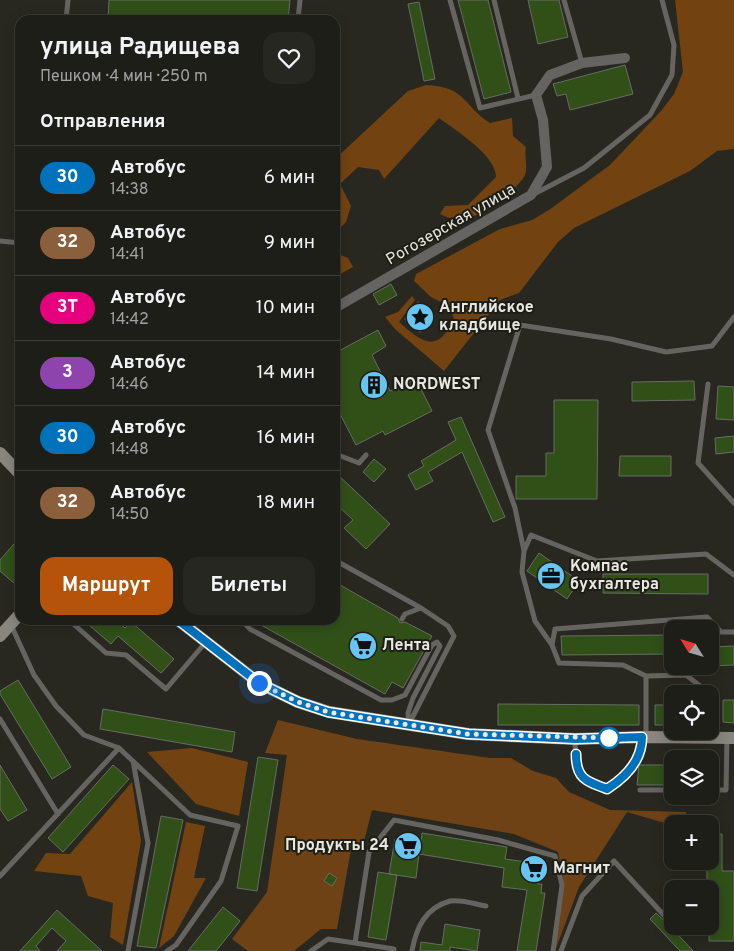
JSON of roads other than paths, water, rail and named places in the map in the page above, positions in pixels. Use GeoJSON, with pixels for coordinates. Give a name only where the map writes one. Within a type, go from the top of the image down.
{"type":"FeatureCollection","features":[{"type":"Feature","properties":{"kind":"street"},"geometry":{"type":"LineString","coordinates":[[536,95],[550,75],[582,63],[626,58]]}},
{"type":"Feature","properties":{"kind":"street","name":"Рогозерская улица"},"geometry":{"type":"LineString","coordinates":[[340,305],[531,195],[547,167],[543,120],[536,95]]}},
{"type":"Feature","properties":{"kind":"street"},"geometry":{"type":"LineString","coordinates":[[0,454],[15,468]]}},
{"type":"Feature","properties":{"kind":"street"},"geometry":{"type":"LineString","coordinates":[[0,636],[15,620]]}},
{"type":"Feature","properties":{"kind":"street"},"geometry":{"type":"LineString","coordinates":[[184,625],[259,683],[298,702],[328,712],[410,719],[468,734],[575,739],[644,737],[725,738]]}},
{"type":"Feature","properties":{"kind":"lane"},"geometry":{"type":"LineString","coordinates":[[66,15],[68,0]]}},
{"type":"Feature","properties":{"kind":"lane"},"geometry":{"type":"LineString","coordinates":[[298,15],[300,0]]}},
{"type":"Feature","properties":{"kind":"lane"},"geometry":{"type":"LineString","coordinates":[[450,0],[480,108],[536,95]]}},
{"type":"Feature","properties":{"kind":"lane"},"geometry":{"type":"LineString","coordinates":[[494,0],[518,98]]}},
{"type":"Feature","properties":{"kind":"lane"},"geometry":{"type":"LineString","coordinates":[[564,0],[582,63]]}},
{"type":"Feature","properties":{"kind":"lane"},"geometry":{"type":"LineString","coordinates":[[531,195],[584,168],[650,115],[672,75],[674,45],[662,0]]}},
{"type":"Feature","properties":{"kind":"lane"},"geometry":{"type":"LineString","coordinates":[[0,241],[15,242]]}},
{"type":"Feature","properties":{"kind":"lane"},"geometry":{"type":"LineString","coordinates":[[719,790],[726,790],[725,738],[713,696],[686,675],[646,676],[623,666],[559,663],[552,645],[535,621],[522,572],[524,551],[515,508],[488,430],[520,325],[611,339],[666,352],[712,346],[734,316]]}},
{"type":"Feature","properties":{"kind":"lane"},"geometry":{"type":"LineString","coordinates":[[708,384],[698,463],[734,503]]}},
{"type":"Feature","properties":{"kind":"lane"},"geometry":{"type":"LineString","coordinates":[[340,456],[359,464],[366,455]]}},
{"type":"Feature","properties":{"kind":"lane"},"geometry":{"type":"LineString","coordinates":[[524,551],[531,535],[597,561],[706,554],[734,575]]}},
{"type":"Feature","properties":{"kind":"lane"},"geometry":{"type":"LineString","coordinates":[[340,563],[420,608],[448,626],[454,636],[410,719]]}},
{"type":"Feature","properties":{"kind":"lane"},"geometry":{"type":"LineString","coordinates":[[402,620],[405,614],[420,608]]}},
{"type":"Feature","properties":{"kind":"lane"},"geometry":{"type":"LineString","coordinates":[[552,645],[555,629],[707,617],[721,632],[734,632]]}},
{"type":"Feature","properties":{"kind":"lane"},"geometry":{"type":"LineString","coordinates":[[11,625],[34,675],[56,706],[84,736],[120,748],[190,815],[238,826],[221,882],[176,945],[167,951]]}},
{"type":"Feature","properties":{"kind":"lane"},"geometry":{"type":"LineString","coordinates":[[75,625],[106,653],[126,655],[166,689],[206,643]]}},
{"type":"Feature","properties":{"kind":"lane"},"geometry":{"type":"LineString","coordinates":[[246,625],[250,629],[381,700],[392,700],[405,695],[432,645],[437,642],[440,646],[413,698],[410,719]]}},
{"type":"Feature","properties":{"kind":"lane"},"geometry":{"type":"LineString","coordinates":[[575,739],[576,769],[583,778],[607,789],[623,779],[642,752],[646,676]]}},
{"type":"Feature","properties":{"kind":"lane"},"geometry":{"type":"LineString","coordinates":[[0,719],[58,814]]}},
{"type":"Feature","properties":{"kind":"lane"},"geometry":{"type":"LineString","coordinates":[[0,876],[120,748]]}},
{"type":"Feature","properties":{"kind":"lane"},"geometry":{"type":"LineString","coordinates":[[128,951],[148,843],[133,760]]}},
{"type":"Feature","properties":{"kind":"lane"},"geometry":{"type":"LineString","coordinates":[[640,790],[664,790]]}},
{"type":"Feature","properties":{"kind":"lane"},"geometry":{"type":"LineString","coordinates":[[355,943],[369,852],[394,820],[498,840],[555,856],[562,885],[553,951]]}},
{"type":"Feature","properties":{"kind":"lane"},"geometry":{"type":"LineString","coordinates":[[560,951],[582,896],[614,861],[664,915]]}},
{"type":"Feature","properties":{"kind":"lane"},"geometry":{"type":"LineString","coordinates":[[412,951],[416,929],[432,909],[451,901],[486,906]]}},
{"type":"Feature","properties":{"kind":"lane"},"geometry":{"type":"LineString","coordinates":[[311,951],[328,939],[394,949]]}},
{"type":"Feature","properties":{"kind":"lane"},"geometry":{"type":"LineString","coordinates":[[362,951],[363,944]]}},
{"type":"Feature","properties":{"kind":"place","name":"Английское кладбище"},"geometry":{"type":"Point","coordinates":[420,317]}},
{"type":"Feature","properties":{"kind":"place","name":"NORDWEST"},"geometry":{"type":"Point","coordinates":[374,385]}},
{"type":"Feature","properties":{"kind":"place","name":"Компас бухгалтера"},"geometry":{"type":"Point","coordinates":[551,576]}},
{"type":"Feature","properties":{"kind":"place","name":"Лента"},"geometry":{"type":"Point","coordinates":[363,646]}},
{"type":"Feature","properties":{"kind":"place","name":"Продукты 24"},"geometry":{"type":"Point","coordinates":[408,846]}},
{"type":"Feature","properties":{"kind":"place","name":"Магнит"},"geometry":{"type":"Point","coordinates":[534,869]}}]}
